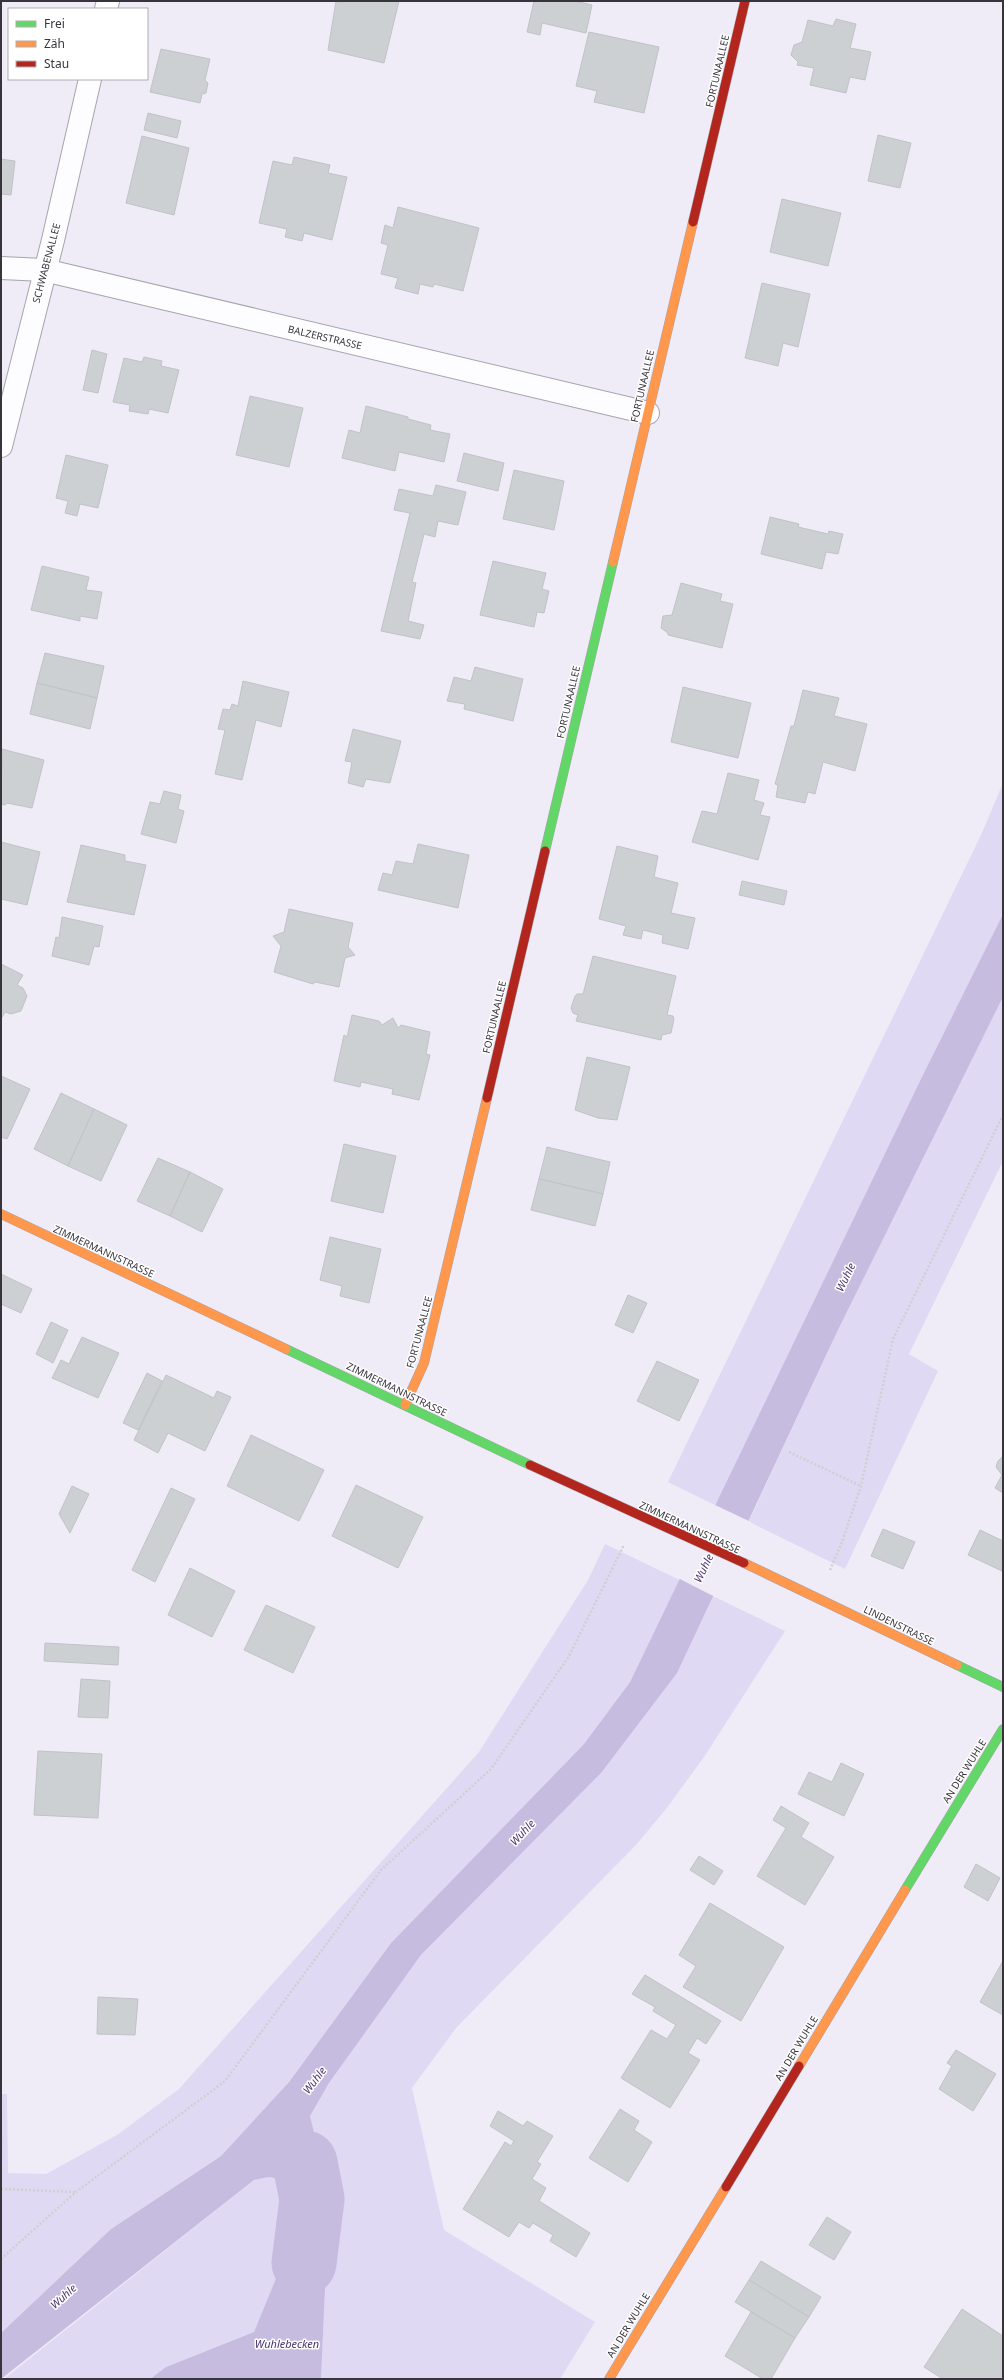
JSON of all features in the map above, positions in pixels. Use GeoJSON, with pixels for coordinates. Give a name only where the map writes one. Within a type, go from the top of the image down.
{"type":"FeatureCollection","features":[{"type":"Feature","properties":{"kind":"street","name":"FORTUNAALLEE"},"geometry":{"type":"LineString","coordinates":[[405,1405],[424,1363],[745,1]]}},
{"type":"Feature","properties":{"kind":"street","name":"SCHWABENALLEE"},"geometry":{"type":"LineString","coordinates":[[1,446],[44,270],[53,240],[90,80]]}},
{"type":"Feature","properties":{"kind":"street","name":"BALZERSTRASSE"},"geometry":{"type":"LineString","coordinates":[[1,268],[44,270],[648,413]]}},
{"type":"Feature","properties":{"kind":"street","name":"ZIMMERMANNSTRASSE"},"geometry":{"type":"LineString","coordinates":[[1,1214],[649,1520],[785,1582]]}},
{"type":"Feature","properties":{"kind":"street","name":"LINDENSTRASSE"},"geometry":{"type":"LineString","coordinates":[[785,1582],[1003,1687]]}},
{"type":"Feature","properties":{"kind":"street","name":"AN DER WUHLE"},"geometry":{"type":"LineString","coordinates":[[608,2379],[1003,1730]]}},
{"type":"Feature","properties":{"kind":"path"},"geometry":{"type":"LineString","coordinates":[[829,1573],[842,1542],[861,1486],[893,1339],[1003,1116]]}},
{"type":"Feature","properties":{"kind":"path"},"geometry":{"type":"LineString","coordinates":[[789,1452],[861,1486]]}},
{"type":"Feature","properties":{"kind":"path"},"geometry":{"type":"LineString","coordinates":[[1,2259],[76,2192],[225,2081],[381,1870],[491,1769],[569,1656],[624,1545]]}},
{"type":"Feature","properties":{"kind":"path"},"geometry":{"type":"LineString","coordinates":[[1,2189],[76,2192]]}},
{"type":"Feature","properties":{"kind":"shaded area"},"geometry":{"type":"Polygon","coordinates":[[[1003,783],[1003,914],[829,1270],[749,1521],[838,1330],[1003,997],[1003,1161],[909,1354],[938,1371],[845,1569],[668,1482],[981,835],[1003,783]]]}},
{"type":"Feature","properties":{"kind":"shaded area"},"geometry":{"type":"Polygon","coordinates":[[[605,1544],[785,1631],[704,1757],[666,1809],[636,1845],[456,2028],[412,2088],[444,2230],[595,2322],[560,2379],[321,2379],[326,2268],[284,2260],[254,2332],[166,2367],[150,2379],[4,2379],[254,2180],[269,2177],[279,2179],[294,2201],[287,2248],[323,2257],[329,2193],[310,2116],[329,2083],[421,1955],[601,1773],[679,1581],[630,1682],[584,1744],[391,1943],[289,2082],[221,2156],[111,2229],[1,2333],[1,2094],[7,2094],[8,2173],[46,2174],[117,2135],[179,2089],[479,1752],[588,1580],[605,1544]]]}},
{"type":"Feature","properties":{"kind":"water"},"geometry":{"type":"Polygon","coordinates":[[[1003,914],[1003,997],[838,1330],[677,1673],[601,1773],[421,1955],[329,2083],[310,2116],[329,2193],[323,2257],[287,2248],[294,2201],[279,2179],[269,2177],[254,2180],[1,2379],[1,2333],[111,2229],[221,2156],[289,2082],[391,1943],[584,1744],[630,1682],[921,1079],[1003,914]]]}},
{"type":"Feature","properties":{"kind":"water","name":"Wuhlebecken"},"geometry":{"type":"Polygon","coordinates":[[[284,2259],[326,2268],[321,2379],[150,2379],[166,2367],[254,2332],[284,2259]]]}},
{"type":"Feature","properties":{"kind":"pier"},"geometry":{"type":"Polygon","coordinates":[[[713,1504],[751,1522],[715,1597],[678,1578],[713,1504]]]}},
{"type":"Feature","properties":{"kind":"building"},"geometry":{"type":"Polygon","coordinates":[[[336,1],[399,1],[384,63],[328,50],[336,1]]]}},
{"type":"Feature","properties":{"kind":"building"},"geometry":{"type":"Polygon","coordinates":[[[534,1],[575,1],[592,5],[586,33],[542,23],[540,35],[527,32],[534,1]]]}},
{"type":"Feature","properties":{"kind":"building"},"geometry":{"type":"Polygon","coordinates":[[[836,19],[856,24],[850,48],[871,52],[865,80],[850,77],[846,93],[810,85],[814,68],[797,65],[798,62],[791,55],[794,45],[802,42],[808,20],[833,26],[836,19]]]}},
{"type":"Feature","properties":{"kind":"building"},"geometry":{"type":"Polygon","coordinates":[[[589,32],[659,47],[644,113],[594,102],[597,91],[576,86],[589,32]]]}},
{"type":"Feature","properties":{"kind":"building"},"geometry":{"type":"Polygon","coordinates":[[[161,49],[210,59],[205,80],[208,83],[206,93],[202,94],[200,103],[150,92],[161,49]]]}},
{"type":"Feature","properties":{"kind":"building"},"geometry":{"type":"Polygon","coordinates":[[[148,113],[181,121],[177,138],[144,130],[148,113]]]}},
{"type":"Feature","properties":{"kind":"building"},"geometry":{"type":"Polygon","coordinates":[[[878,135],[911,143],[900,188],[868,181],[878,135]]]}},
{"type":"Feature","properties":{"kind":"building"},"geometry":{"type":"Polygon","coordinates":[[[142,136],[189,148],[174,215],[126,203],[142,136]]]}},
{"type":"Feature","properties":{"kind":"building"},"geometry":{"type":"Polygon","coordinates":[[[294,157],[330,165],[328,173],[347,177],[332,240],[304,233],[302,241],[285,237],[287,229],[259,223],[273,161],[292,165],[294,157]]]}},
{"type":"Feature","properties":{"kind":"building"},"geometry":{"type":"Polygon","coordinates":[[[1,159],[15,161],[11,195],[1,194],[1,159]]]}},
{"type":"Feature","properties":{"kind":"building"},"geometry":{"type":"Polygon","coordinates":[[[782,199],[841,213],[828,266],[770,252],[782,199]]]}},
{"type":"Feature","properties":{"kind":"building"},"geometry":{"type":"Polygon","coordinates":[[[398,207],[479,228],[463,291],[434,284],[433,287],[420,284],[418,294],[395,288],[398,278],[381,274],[388,245],[381,243],[385,225],[393,228],[398,207]]]}},
{"type":"Feature","properties":{"kind":"building"},"geometry":{"type":"Polygon","coordinates":[[[762,283],[810,294],[798,347],[783,343],[778,366],[745,358],[762,283]]]}},
{"type":"Feature","properties":{"kind":"building"},"geometry":{"type":"Polygon","coordinates":[[[92,350],[107,354],[98,393],[83,390],[92,350]]]}},
{"type":"Feature","properties":{"kind":"building"},"geometry":{"type":"Polygon","coordinates":[[[144,357],[162,361],[161,366],[179,370],[168,413],[149,409],[148,414],[129,411],[130,405],[113,402],[124,358],[142,362],[144,357]]]}},
{"type":"Feature","properties":{"kind":"building"},"geometry":{"type":"Polygon","coordinates":[[[250,396],[303,408],[289,467],[236,455],[250,396]]]}},
{"type":"Feature","properties":{"kind":"building"},"geometry":{"type":"Polygon","coordinates":[[[366,406],[408,417],[408,419],[431,425],[430,430],[450,434],[444,462],[399,452],[395,471],[342,458],[349,430],[360,433],[366,406]]]}},
{"type":"Feature","properties":{"kind":"building"},"geometry":{"type":"Polygon","coordinates":[[[464,453],[504,463],[498,491],[457,481],[464,453]]]}},
{"type":"Feature","properties":{"kind":"building"},"geometry":{"type":"Polygon","coordinates":[[[66,455],[108,465],[98,508],[80,504],[77,516],[65,513],[68,501],[56,498],[66,455]]]}},
{"type":"Feature","properties":{"kind":"building"},"geometry":{"type":"Polygon","coordinates":[[[514,470],[564,481],[554,530],[503,519],[514,470]]]}},
{"type":"Feature","properties":{"kind":"building"},"geometry":{"type":"Polygon","coordinates":[[[436,485],[466,492],[458,525],[438,521],[435,537],[424,534],[412,582],[416,583],[408,621],[424,625],[420,639],[381,631],[410,513],[394,510],[399,489],[433,496],[436,485]]]}},
{"type":"Feature","properties":{"kind":"building"},"geometry":{"type":"Polygon","coordinates":[[[770,517],[799,524],[798,527],[828,534],[829,531],[843,534],[838,554],[826,552],[822,569],[761,554],[770,517]]]}},
{"type":"Feature","properties":{"kind":"building"},"geometry":{"type":"Polygon","coordinates":[[[493,561],[546,573],[542,589],[549,591],[544,613],[537,612],[534,627],[480,615],[493,561]]]}},
{"type":"Feature","properties":{"kind":"building"},"geometry":{"type":"Polygon","coordinates":[[[42,566],[89,577],[86,590],[102,592],[97,619],[80,616],[80,621],[31,610],[42,566]]]}},
{"type":"Feature","properties":{"kind":"building"},"geometry":{"type":"Polygon","coordinates":[[[681,583],[722,594],[720,601],[733,604],[722,648],[668,635],[668,633],[661,628],[663,616],[672,615],[681,583]]]}},
{"type":"Feature","properties":{"kind":"building"},"geometry":{"type":"Polygon","coordinates":[[[45,653],[104,666],[97,698],[37,683],[45,653]]]}},
{"type":"Feature","properties":{"kind":"building"},"geometry":{"type":"Polygon","coordinates":[[[475,667],[523,679],[513,721],[464,709],[465,704],[447,701],[454,677],[471,681],[475,667]]]}},
{"type":"Feature","properties":{"kind":"building"},"geometry":{"type":"Polygon","coordinates":[[[243,681],[289,692],[281,727],[256,720],[242,780],[215,774],[225,730],[218,729],[223,709],[230,710],[232,704],[238,706],[243,681]]]}},
{"type":"Feature","properties":{"kind":"building"},"geometry":{"type":"Polygon","coordinates":[[[37,683],[97,698],[90,729],[30,714],[37,683]]]}},
{"type":"Feature","properties":{"kind":"building"},"geometry":{"type":"Polygon","coordinates":[[[683,687],[751,703],[738,758],[671,742],[683,687]]]}},
{"type":"Feature","properties":{"kind":"building"},"geometry":{"type":"Polygon","coordinates":[[[803,690],[839,698],[834,716],[867,724],[855,771],[823,762],[815,794],[808,792],[805,803],[776,797],[778,785],[775,784],[791,726],[794,726],[803,690]]]}},
{"type":"Feature","properties":{"kind":"building"},"geometry":{"type":"Polygon","coordinates":[[[353,729],[401,741],[390,783],[366,779],[363,787],[348,783],[352,762],[345,761],[353,729]]]}},
{"type":"Feature","properties":{"kind":"building"},"geometry":{"type":"Polygon","coordinates":[[[2,749],[44,760],[32,808],[7,803],[5,805],[1,804],[2,749]]]}},
{"type":"Feature","properties":{"kind":"building"},"geometry":{"type":"Polygon","coordinates":[[[728,773],[759,780],[754,800],[764,803],[760,815],[770,817],[758,860],[692,842],[702,811],[717,814],[728,773]]]}},
{"type":"Feature","properties":{"kind":"building"},"geometry":{"type":"Polygon","coordinates":[[[164,791],[181,795],[178,809],[184,811],[176,843],[141,834],[150,802],[160,804],[164,791]]]}},
{"type":"Feature","properties":{"kind":"building"},"geometry":{"type":"Polygon","coordinates":[[[1,842],[40,852],[27,905],[1,899],[1,842]]]}},
{"type":"Feature","properties":{"kind":"building"},"geometry":{"type":"Polygon","coordinates":[[[418,844],[469,855],[458,908],[378,890],[383,873],[392,875],[396,861],[413,864],[418,844]]]}},
{"type":"Feature","properties":{"kind":"building"},"geometry":{"type":"Polygon","coordinates":[[[81,845],[125,855],[125,861],[146,865],[134,915],[67,902],[81,845]]]}},
{"type":"Feature","properties":{"kind":"building"},"geometry":{"type":"Polygon","coordinates":[[[617,846],[658,856],[654,877],[678,883],[671,913],[695,918],[688,949],[662,943],[663,935],[643,930],[641,939],[623,935],[626,926],[599,919],[617,846]]]}},
{"type":"Feature","properties":{"kind":"building"},"geometry":{"type":"Polygon","coordinates":[[[742,881],[787,891],[784,905],[739,895],[742,881]]]}},
{"type":"Feature","properties":{"kind":"building"},"geometry":{"type":"Polygon","coordinates":[[[289,909],[353,923],[348,947],[355,955],[345,958],[339,987],[315,982],[313,984],[274,972],[281,946],[273,936],[284,932],[289,909]]]}},
{"type":"Feature","properties":{"kind":"building"},"geometry":{"type":"Polygon","coordinates":[[[62,917],[103,926],[99,947],[94,946],[89,965],[52,956],[56,937],[59,938],[62,917]]]}},
{"type":"Feature","properties":{"kind":"building"},"geometry":{"type":"Polygon","coordinates":[[[593,956],[676,976],[667,1015],[673,1016],[674,1019],[671,1033],[662,1035],[661,1040],[576,1021],[578,1015],[573,1013],[571,1008],[575,996],[577,994],[583,994],[593,956]]]}},
{"type":"Feature","properties":{"kind":"building"},"geometry":{"type":"Polygon","coordinates":[[[1,964],[23,975],[17,985],[23,988],[27,996],[21,1011],[11,1014],[5,1012],[1,1019],[1,964]]]}},
{"type":"Feature","properties":{"kind":"building"},"geometry":{"type":"Polygon","coordinates":[[[352,1015],[379,1021],[382,1025],[393,1018],[398,1028],[401,1025],[430,1032],[426,1054],[430,1055],[419,1100],[392,1094],[393,1089],[361,1082],[360,1087],[334,1081],[344,1035],[347,1037],[352,1015]]]}},
{"type":"Feature","properties":{"kind":"building"},"geometry":{"type":"Polygon","coordinates":[[[587,1057],[630,1067],[617,1120],[598,1118],[575,1110],[587,1057]]]}},
{"type":"Feature","properties":{"kind":"building"},"geometry":{"type":"Polygon","coordinates":[[[1,1076],[30,1089],[7,1139],[1,1137],[1,1076]]]}},
{"type":"Feature","properties":{"kind":"building"},"geometry":{"type":"Polygon","coordinates":[[[61,1093],[94,1109],[68,1166],[34,1149],[61,1093]]]}},
{"type":"Feature","properties":{"kind":"building"},"geometry":{"type":"Polygon","coordinates":[[[94,1109],[127,1125],[101,1181],[68,1166],[94,1109]]]}},
{"type":"Feature","properties":{"kind":"building"},"geometry":{"type":"Polygon","coordinates":[[[344,1144],[396,1156],[383,1213],[331,1201],[344,1144]]]}},
{"type":"Feature","properties":{"kind":"building"},"geometry":{"type":"Polygon","coordinates":[[[547,1147],[610,1162],[603,1194],[539,1179],[547,1147]]]}},
{"type":"Feature","properties":{"kind":"building"},"geometry":{"type":"Polygon","coordinates":[[[158,1158],[190,1172],[170,1216],[137,1201],[158,1158]]]}},
{"type":"Feature","properties":{"kind":"building"},"geometry":{"type":"Polygon","coordinates":[[[190,1172],[223,1189],[202,1232],[170,1216],[190,1172]]]}},
{"type":"Feature","properties":{"kind":"building"},"geometry":{"type":"Polygon","coordinates":[[[539,1179],[603,1194],[595,1226],[531,1210],[539,1179]]]}},
{"type":"Feature","properties":{"kind":"building"},"geometry":{"type":"Polygon","coordinates":[[[330,1237],[381,1249],[369,1303],[340,1296],[342,1286],[320,1280],[330,1237]]]}},
{"type":"Feature","properties":{"kind":"building"},"geometry":{"type":"Polygon","coordinates":[[[1,1274],[32,1289],[21,1313],[1,1304],[1,1274]]]}},
{"type":"Feature","properties":{"kind":"building"},"geometry":{"type":"Polygon","coordinates":[[[628,1295],[647,1303],[633,1333],[615,1325],[628,1295]]]}},
{"type":"Feature","properties":{"kind":"building"},"geometry":{"type":"Polygon","coordinates":[[[51,1322],[68,1330],[53,1363],[36,1354],[51,1322]]]}},
{"type":"Feature","properties":{"kind":"building"},"geometry":{"type":"Polygon","coordinates":[[[82,1337],[119,1353],[98,1398],[52,1378],[61,1360],[69,1364],[82,1337]]]}},
{"type":"Feature","properties":{"kind":"building"},"geometry":{"type":"Polygon","coordinates":[[[657,1361],[699,1380],[679,1421],[637,1401],[657,1361]]]}},
{"type":"Feature","properties":{"kind":"building"},"geometry":{"type":"Polygon","coordinates":[[[147,1373],[162,1381],[138,1430],[123,1423],[147,1373]]]}},
{"type":"Feature","properties":{"kind":"building"},"geometry":{"type":"Polygon","coordinates":[[[166,1375],[214,1398],[217,1391],[231,1397],[205,1451],[168,1433],[158,1453],[134,1440],[166,1375]]]}},
{"type":"Feature","properties":{"kind":"building"},"geometry":{"type":"Polygon","coordinates":[[[251,1435],[324,1470],[299,1521],[227,1486],[251,1435]]]}},
{"type":"Feature","properties":{"kind":"building"},"geometry":{"type":"Polygon","coordinates":[[[1003,1456],[1003,1493],[995,1488],[1002,1475],[996,1467],[998,1461],[1003,1456]]]}},
{"type":"Feature","properties":{"kind":"building"},"geometry":{"type":"Polygon","coordinates":[[[356,1485],[423,1517],[398,1568],[332,1536],[356,1485]]]}},
{"type":"Feature","properties":{"kind":"building"},"geometry":{"type":"Polygon","coordinates":[[[72,1486],[89,1494],[70,1533],[59,1514],[72,1486]]]}},
{"type":"Feature","properties":{"kind":"building"},"geometry":{"type":"Polygon","coordinates":[[[171,1488],[195,1499],[155,1582],[132,1570],[171,1488]]]}},
{"type":"Feature","properties":{"kind":"building"},"geometry":{"type":"Polygon","coordinates":[[[883,1529],[915,1542],[903,1569],[871,1556],[883,1529]]]}},
{"type":"Feature","properties":{"kind":"building"},"geometry":{"type":"Polygon","coordinates":[[[980,1530],[1003,1541],[1002,1571],[968,1555],[980,1530]]]}},
{"type":"Feature","properties":{"kind":"building"},"geometry":{"type":"Polygon","coordinates":[[[190,1568],[235,1591],[212,1637],[168,1615],[190,1568]]]}},
{"type":"Feature","properties":{"kind":"building"},"geometry":{"type":"Polygon","coordinates":[[[266,1605],[315,1627],[293,1673],[244,1650],[266,1605]]]}},
{"type":"Feature","properties":{"kind":"building"},"geometry":{"type":"Polygon","coordinates":[[[45,1643],[119,1647],[118,1665],[44,1661],[45,1643]]]}},
{"type":"Feature","properties":{"kind":"building"},"geometry":{"type":"Polygon","coordinates":[[[81,1679],[110,1681],[108,1718],[78,1717],[81,1679]]]}},
{"type":"Feature","properties":{"kind":"building"},"geometry":{"type":"Polygon","coordinates":[[[38,1751],[102,1754],[98,1818],[34,1815],[38,1751]]]}},
{"type":"Feature","properties":{"kind":"building"},"geometry":{"type":"Polygon","coordinates":[[[841,1763],[864,1774],[844,1816],[798,1794],[809,1772],[832,1782],[841,1763]]]}},
{"type":"Feature","properties":{"kind":"building"},"geometry":{"type":"Polygon","coordinates":[[[781,1806],[809,1823],[801,1837],[834,1857],[805,1905],[757,1876],[786,1828],[773,1820],[781,1806]]]}},
{"type":"Feature","properties":{"kind":"building"},"geometry":{"type":"Polygon","coordinates":[[[699,1856],[723,1871],[714,1885],[690,1870],[699,1856]]]}},
{"type":"Feature","properties":{"kind":"building"},"geometry":{"type":"Polygon","coordinates":[[[976,1864],[1000,1878],[988,1901],[964,1887],[976,1864]]]}},
{"type":"Feature","properties":{"kind":"building"},"geometry":{"type":"Polygon","coordinates":[[[710,1903],[784,1947],[741,2021],[683,1987],[696,1966],[679,1955],[710,1903]]]}},
{"type":"Feature","properties":{"kind":"building"},"geometry":{"type":"Polygon","coordinates":[[[1003,1961],[1003,2015],[980,2002],[1003,1961]]]}},
{"type":"Feature","properties":{"kind":"building"},"geometry":{"type":"Polygon","coordinates":[[[645,1975],[721,2021],[706,2044],[697,2038],[688,2053],[700,2060],[670,2108],[621,2078],[651,2030],[667,2039],[676,2025],[653,2011],[655,2007],[632,1994],[645,1975]]]}},
{"type":"Feature","properties":{"kind":"building"},"geometry":{"type":"Polygon","coordinates":[[[98,1997],[138,1999],[135,2035],[97,2034],[98,1997]]]}},
{"type":"Feature","properties":{"kind":"building"},"geometry":{"type":"Polygon","coordinates":[[[956,2050],[996,2074],[973,2111],[939,2089],[952,2066],[947,2063],[956,2050]]]}},
{"type":"Feature","properties":{"kind":"building"},"geometry":{"type":"Polygon","coordinates":[[[620,2109],[639,2121],[634,2130],[652,2142],[628,2182],[589,2158],[620,2109]]]}},
{"type":"Feature","properties":{"kind":"building"},"geometry":{"type":"Polygon","coordinates":[[[498,2111],[523,2126],[527,2121],[553,2136],[537,2162],[541,2164],[532,2179],[546,2188],[539,2201],[590,2233],[576,2257],[550,2241],[553,2235],[533,2223],[529,2228],[519,2222],[509,2237],[463,2209],[505,2142],[511,2146],[514,2141],[490,2126],[498,2111]]]}},
{"type":"Feature","properties":{"kind":"building"},"geometry":{"type":"Polygon","coordinates":[[[827,2217],[851,2232],[834,2260],[809,2245],[827,2217]]]}},
{"type":"Feature","properties":{"kind":"building"},"geometry":{"type":"Polygon","coordinates":[[[761,2261],[821,2297],[809,2317],[749,2280],[761,2261]]]}},
{"type":"Feature","properties":{"kind":"building"},"geometry":{"type":"Polygon","coordinates":[[[749,2280],[809,2317],[795,2338],[735,2302],[749,2280]]]}},
{"type":"Feature","properties":{"kind":"building"},"geometry":{"type":"Polygon","coordinates":[[[962,2309],[1003,2336],[1003,2379],[943,2379],[924,2367],[962,2309]]]}},
{"type":"Feature","properties":{"kind":"building"},"geometry":{"type":"Polygon","coordinates":[[[751,2312],[795,2338],[771,2379],[763,2379],[725,2356],[751,2312]]]}},
{"type":"Feature","properties":{"kind":"waterway","name":"Wuhle"},"geometry":{"type":"LineString","coordinates":[[304,2263],[312,2199],[305,2163]]}},
{"type":"Feature","properties":{"kind":"traffic: fast"},"geometry":{"type":"LineString","coordinates":[[545,851],[613,562]]}},
{"type":"Feature","properties":{"kind":"traffic: fast"},"geometry":{"type":"LineString","coordinates":[[286,1349],[530,1465]]}},
{"type":"Feature","properties":{"kind":"traffic: fast"},"geometry":{"type":"LineString","coordinates":[[957,1665],[1003,1687]]}},
{"type":"Feature","properties":{"kind":"traffic: fast"},"geometry":{"type":"LineString","coordinates":[[905,1890],[1003,1729]]}},
{"type":"Feature","properties":{"kind":"traffic: slow"},"geometry":{"type":"LineString","coordinates":[[613,562],[693,222]]}},
{"type":"Feature","properties":{"kind":"traffic: slow"},"geometry":{"type":"LineString","coordinates":[[405,1405],[424,1363],[487,1098]]}},
{"type":"Feature","properties":{"kind":"traffic: slow"},"geometry":{"type":"LineString","coordinates":[[1,1214],[286,1349]]}},
{"type":"Feature","properties":{"kind":"traffic: slow"},"geometry":{"type":"LineString","coordinates":[[744,1563],[957,1665]]}},
{"type":"Feature","properties":{"kind":"traffic: slow"},"geometry":{"type":"LineString","coordinates":[[799,2066],[905,1890]]}},
{"type":"Feature","properties":{"kind":"traffic: slow"},"geometry":{"type":"LineString","coordinates":[[609,2379],[726,2187]]}},
{"type":"Feature","properties":{"kind":"traffic: jam"},"geometry":{"type":"LineString","coordinates":[[693,222],[745,1]]}},
{"type":"Feature","properties":{"kind":"traffic: jam"},"geometry":{"type":"LineString","coordinates":[[487,1098],[545,851]]}},
{"type":"Feature","properties":{"kind":"traffic: jam"},"geometry":{"type":"LineString","coordinates":[[530,1465],[744,1563]]}},
{"type":"Feature","properties":{"kind":"traffic: jam"},"geometry":{"type":"LineString","coordinates":[[726,2187],[799,2066]]}}]}
